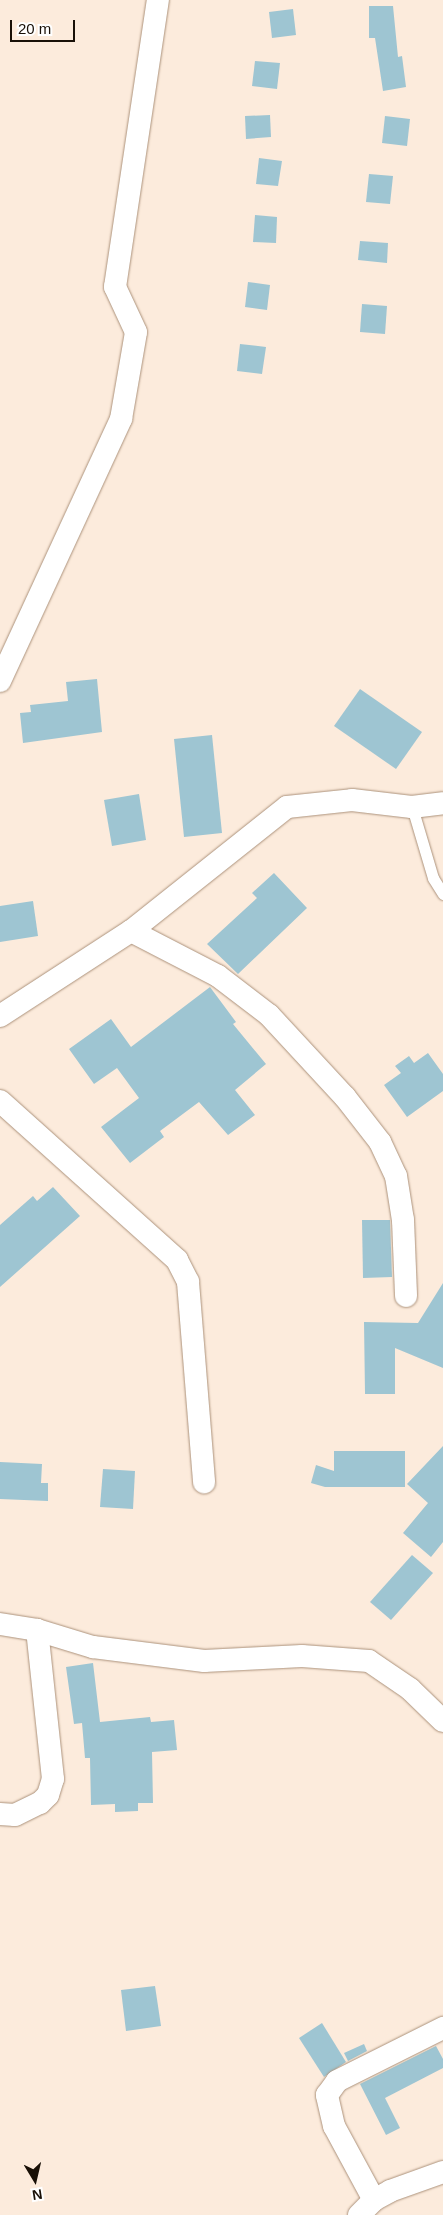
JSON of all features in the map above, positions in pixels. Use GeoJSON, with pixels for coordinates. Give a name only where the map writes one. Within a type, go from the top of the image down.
{"type":"FeatureCollection","features":[{"type":"Feature","properties":{"kind":"street"},"geometry":{"type":"LineString","coordinates":[[0,681],[121,419],[136,332],[116,287],[158,0]]}},
{"type":"Feature","properties":{"kind":"street"},"geometry":{"type":"LineString","coordinates":[[0,1016],[131,931],[287,807],[352,800],[412,807],[443,803]]}},
{"type":"Feature","properties":{"kind":"street"},"geometry":{"type":"LineString","coordinates":[[131,931],[218,976],[269,1015],[346,1097],[374,1134],[396,1176],[403,1220],[406,1296]]}},
{"type":"Feature","properties":{"kind":"street"},"geometry":{"type":"LineString","coordinates":[[0,1101],[177,1260],[188,1282],[204,1482]]}},
{"type":"Feature","properties":{"kind":"street"},"geometry":{"type":"LineString","coordinates":[[0,1624],[37,1630],[93,1647],[204,1661],[302,1656],[370,1661],[410,1688],[443,1721]]}},
{"type":"Feature","properties":{"kind":"street"},"geometry":{"type":"LineString","coordinates":[[0,1814],[15,1815],[40,1803],[48,1794],[52,1779],[37,1630]]}},
{"type":"Feature","properties":{"kind":"street"},"geometry":{"type":"LineString","coordinates":[[443,2028],[337,2081],[327,2095],[334,2126],[367,2208],[443,2172]]}},
{"type":"Feature","properties":{"kind":"lane"},"geometry":{"type":"LineString","coordinates":[[412,807],[433,878],[443,894]]}},
{"type":"Feature","properties":{"kind":"building"},"geometry":{"type":"Polygon","coordinates":[[[369,6],[393,6],[398,57],[402,56],[406,87],[383,91],[375,38],[369,38],[369,6]]]}},
{"type":"Feature","properties":{"kind":"building"},"geometry":{"type":"Polygon","coordinates":[[[293,9],[296,35],[272,38],[269,12],[293,9]]]}},
{"type":"Feature","properties":{"kind":"building"},"geometry":{"type":"Polygon","coordinates":[[[255,61],[280,63],[277,89],[252,86],[255,61]]]}},
{"type":"Feature","properties":{"kind":"building"},"geometry":{"type":"Polygon","coordinates":[[[270,115],[271,137],[246,139],[245,116],[270,115]]]}},
{"type":"Feature","properties":{"kind":"building"},"geometry":{"type":"Polygon","coordinates":[[[385,116],[410,119],[407,146],[382,143],[385,116]]]}},
{"type":"Feature","properties":{"kind":"building"},"geometry":{"type":"Polygon","coordinates":[[[259,158],[282,161],[278,186],[256,184],[259,158]]]}},
{"type":"Feature","properties":{"kind":"building"},"geometry":{"type":"Polygon","coordinates":[[[369,174],[393,176],[390,204],[366,202],[369,174]]]}},
{"type":"Feature","properties":{"kind":"building"},"geometry":{"type":"Polygon","coordinates":[[[255,215],[277,217],[276,243],[253,242],[255,215]]]}},
{"type":"Feature","properties":{"kind":"building"},"geometry":{"type":"Polygon","coordinates":[[[360,241],[388,243],[387,263],[358,260],[360,241]]]}},
{"type":"Feature","properties":{"kind":"building"},"geometry":{"type":"Polygon","coordinates":[[[248,282],[270,285],[267,310],[245,307],[248,282]]]}},
{"type":"Feature","properties":{"kind":"building"},"geometry":{"type":"Polygon","coordinates":[[[362,304],[387,306],[385,334],[360,332],[362,304]]]}},
{"type":"Feature","properties":{"kind":"building"},"geometry":{"type":"Polygon","coordinates":[[[240,344],[266,347],[262,374],[237,371],[240,344]]]}},
{"type":"Feature","properties":{"kind":"building"},"geometry":{"type":"Polygon","coordinates":[[[97,679],[102,732],[23,743],[20,713],[31,712],[30,705],[68,701],[66,682],[97,679]]]}},
{"type":"Feature","properties":{"kind":"building"},"geometry":{"type":"Polygon","coordinates":[[[360,689],[422,732],[396,769],[334,726],[360,689]]]}},
{"type":"Feature","properties":{"kind":"building"},"geometry":{"type":"Polygon","coordinates":[[[212,735],[222,833],[184,837],[174,739],[212,735]]]}},
{"type":"Feature","properties":{"kind":"building"},"geometry":{"type":"Polygon","coordinates":[[[139,794],[146,840],[112,846],[104,800],[139,794]]]}},
{"type":"Feature","properties":{"kind":"building"},"geometry":{"type":"Polygon","coordinates":[[[274,873],[307,908],[238,974],[207,944],[257,898],[252,893],[274,873]]]}},
{"type":"Feature","properties":{"kind":"building"},"geometry":{"type":"Polygon","coordinates":[[[33,901],[38,936],[0,942],[0,906],[33,901]]]}},
{"type":"Feature","properties":{"kind":"building"},"geometry":{"type":"Polygon","coordinates":[[[210,987],[236,1022],[233,1024],[266,1064],[235,1090],[255,1115],[228,1135],[199,1102],[160,1131],[164,1137],[130,1163],[101,1127],[139,1098],[117,1068],[94,1084],[69,1049],[111,1019],[131,1047],[210,987]]]}},
{"type":"Feature","properties":{"kind":"building"},"geometry":{"type":"Polygon","coordinates":[[[428,1053],[443,1074],[443,1091],[407,1117],[384,1085],[401,1073],[395,1066],[409,1056],[414,1063],[428,1053]]]}},
{"type":"Feature","properties":{"kind":"building"},"geometry":{"type":"Polygon","coordinates":[[[53,1187],[80,1216],[0,1287],[0,1225],[33,1196],[37,1201],[53,1187]]]}},
{"type":"Feature","properties":{"kind":"building"},"geometry":{"type":"Polygon","coordinates":[[[362,1220],[390,1220],[392,1277],[363,1278],[362,1220]]]}},
{"type":"Feature","properties":{"kind":"building"},"geometry":{"type":"Polygon","coordinates":[[[443,1283],[443,1368],[395,1348],[395,1394],[365,1394],[364,1322],[418,1323],[443,1283]]]}},
{"type":"Feature","properties":{"kind":"building"},"geometry":{"type":"Polygon","coordinates":[[[443,1446],[443,1542],[431,1557],[403,1533],[428,1503],[407,1484],[443,1446]]]}},
{"type":"Feature","properties":{"kind":"building"},"geometry":{"type":"Polygon","coordinates":[[[334,1451],[405,1451],[405,1487],[325,1487],[311,1483],[316,1465],[334,1471],[334,1451]]]}},
{"type":"Feature","properties":{"kind":"building"},"geometry":{"type":"Polygon","coordinates":[[[0,1462],[42,1464],[41,1483],[48,1483],[48,1501],[0,1499],[0,1462]]]}},
{"type":"Feature","properties":{"kind":"building"},"geometry":{"type":"Polygon","coordinates":[[[103,1469],[135,1471],[133,1509],[100,1507],[103,1469]]]}},
{"type":"Feature","properties":{"kind":"building"},"geometry":{"type":"Polygon","coordinates":[[[412,1555],[433,1573],[391,1620],[370,1602],[412,1555]]]}},
{"type":"Feature","properties":{"kind":"building"},"geometry":{"type":"Polygon","coordinates":[[[93,1663],[100,1722],[150,1717],[151,1722],[174,1720],[177,1750],[152,1752],[153,1803],[138,1803],[138,1811],[115,1812],[115,1804],[91,1805],[90,1758],[85,1758],[82,1723],[74,1724],[66,1667],[93,1663]]]}},
{"type":"Feature","properties":{"kind":"building"},"geometry":{"type":"Polygon","coordinates":[[[155,1986],[161,2026],[126,2031],[121,1990],[155,1986]]]}},
{"type":"Feature","properties":{"kind":"building"},"geometry":{"type":"Polygon","coordinates":[[[322,2023],[346,2062],[324,2077],[299,2038],[322,2023]]]}},
{"type":"Feature","properties":{"kind":"building"},"geometry":{"type":"Polygon","coordinates":[[[364,2044],[367,2051],[348,2061],[344,2053],[364,2044]]]}},
{"type":"Feature","properties":{"kind":"building"},"geometry":{"type":"Polygon","coordinates":[[[436,2046],[443,2059],[443,2068],[385,2098],[400,2128],[386,2135],[360,2084],[436,2046]]]}}]}
